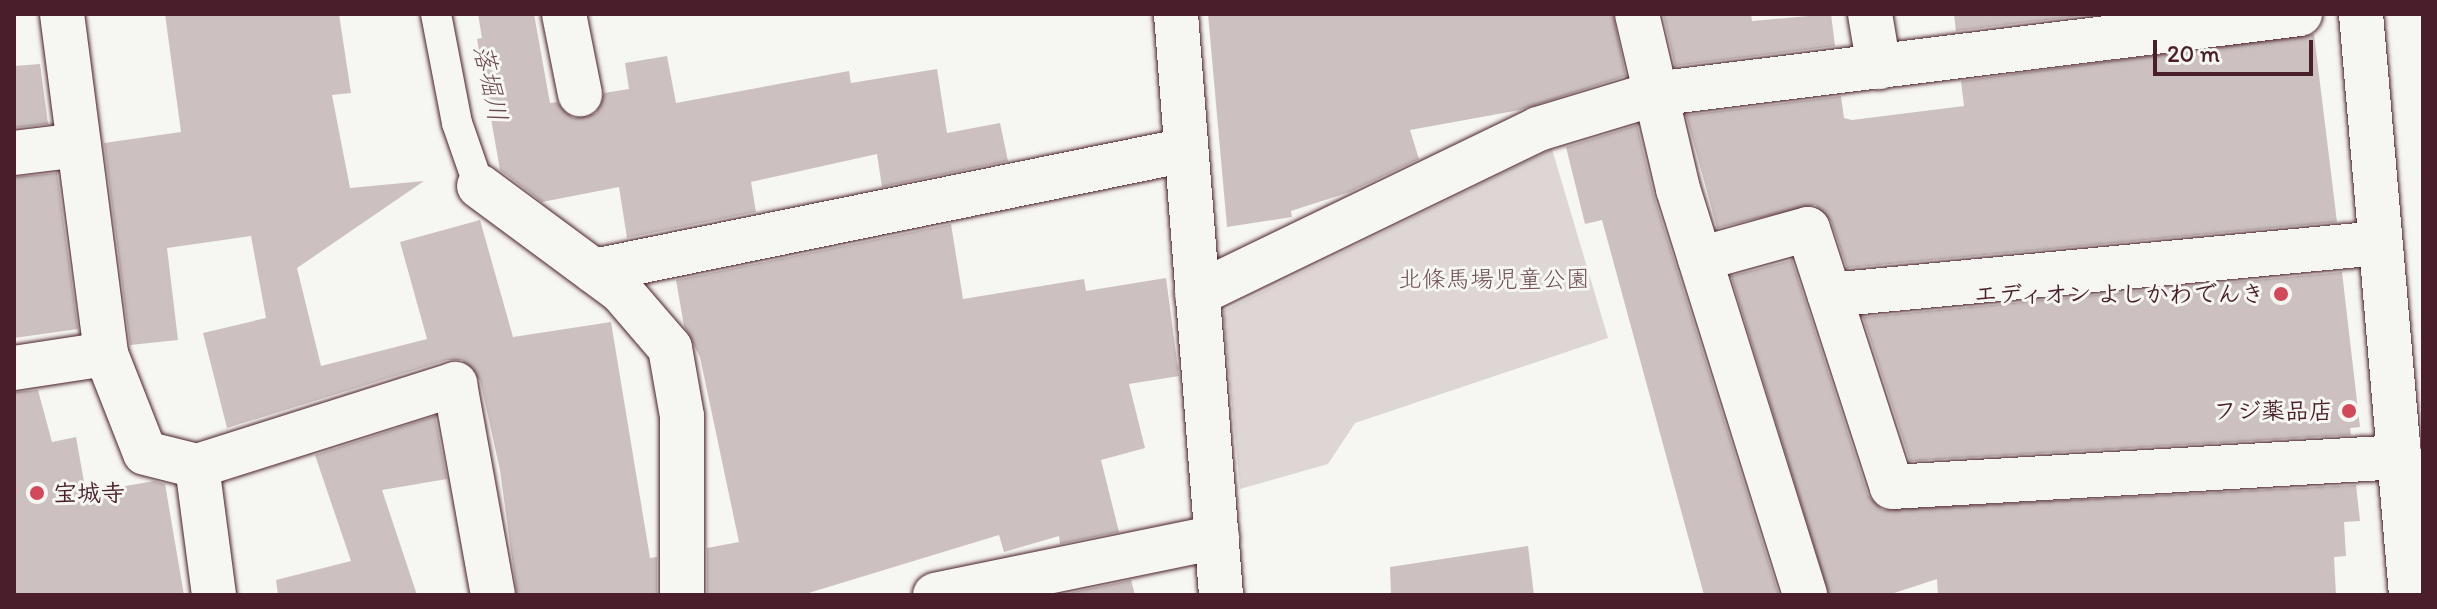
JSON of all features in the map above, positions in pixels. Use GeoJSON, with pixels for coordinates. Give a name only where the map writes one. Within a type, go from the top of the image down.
{"type":"FeatureCollection","features":[{"type":"Feature","properties":{"kind":"street"},"geometry":{"type":"LineString","coordinates":[[62,14],[106,354],[145,453],[197,466],[455,384],[493,595]]}},
{"type":"Feature","properties":{"kind":"street"},"geometry":{"type":"LineString","coordinates":[[564,14],[580,94]]}},
{"type":"Feature","properties":{"kind":"street"},"geometry":{"type":"LineString","coordinates":[[1176,14],[1221,595]]}},
{"type":"Feature","properties":{"kind":"street"},"geometry":{"type":"LineString","coordinates":[[1637,14],[1654,94],[1700,259],[1805,595]]}},
{"type":"Feature","properties":{"kind":"street"},"geometry":{"type":"LineString","coordinates":[[1870,14],[1879,67]]}},
{"type":"Feature","properties":{"kind":"street"},"geometry":{"type":"LineString","coordinates":[[1197,294],[1538,129],[1654,94],[1879,67],[2106,26],[2300,14]]}},
{"type":"Feature","properties":{"kind":"street"},"geometry":{"type":"LineString","coordinates":[[2361,14],[2411,595]]}},
{"type":"Feature","properties":{"kind":"street"},"geometry":{"type":"LineString","coordinates":[[14,153],[79,145]]}},
{"type":"Feature","properties":{"kind":"street"},"geometry":{"type":"LineString","coordinates":[[594,271],[1186,150]]}},
{"type":"Feature","properties":{"kind":"street"},"geometry":{"type":"LineString","coordinates":[[479,186],[621,291],[670,348],[682,416],[682,595]]}},
{"type":"Feature","properties":{"kind":"street"},"geometry":{"type":"LineString","coordinates":[[1700,259],[1808,229],[1892,487],[2400,457]]}},
{"type":"Feature","properties":{"kind":"street"},"geometry":{"type":"LineString","coordinates":[[1830,295],[2379,243]]}},
{"type":"Feature","properties":{"kind":"street"},"geometry":{"type":"LineString","coordinates":[[14,368],[106,354]]}},
{"type":"Feature","properties":{"kind":"street"},"geometry":{"type":"LineString","coordinates":[[197,466],[214,595]]}},
{"type":"Feature","properties":{"kind":"street"},"geometry":{"type":"LineString","coordinates":[[935,595],[1217,537]]}},
{"type":"Feature","properties":{"kind":"lane"},"geometry":{"type":"LineString","coordinates":[[436,14],[457,123],[479,186]]}},
{"type":"Feature","properties":{"kind":"green space","name":"北條馬場児童公園"},"geometry":{"type":"Polygon","coordinates":[[[1552,149],[1608,338],[1355,423],[1328,464],[1240,489],[1223,311],[1552,149]]]}},
{"type":"Feature","properties":{"kind":"building"},"geometry":{"type":"Polygon","coordinates":[[[165,14],[339,14],[351,93],[332,95],[350,188],[424,181],[297,268],[321,366],[427,339],[400,242],[480,220],[513,337],[611,322],[650,558],[657,557],[657,595],[517,595],[500,470],[480,380],[462,360],[447,360],[227,428],[203,333],[266,318],[251,236],[167,248],[178,340],[130,345],[104,143],[181,132],[165,14]]]}},
{"type":"Feature","properties":{"kind":"building"},"geometry":{"type":"Polygon","coordinates":[[[478,14],[534,14],[550,103],[557,102],[573,118],[596,113],[604,93],[629,89],[625,63],[667,56],[676,103],[849,71],[851,83],[937,69],[947,133],[1000,123],[1008,161],[882,187],[877,154],[751,182],[756,212],[627,238],[619,187],[542,202],[500,170],[477,39],[482,38],[478,14]]]}},
{"type":"Feature","properties":{"kind":"building"},"geometry":{"type":"Polygon","coordinates":[[[1208,14],[1613,14],[1626,76],[1520,110],[1410,130],[1419,159],[1350,192],[1291,211],[1292,217],[1227,227],[1208,14]]]}},
{"type":"Feature","properties":{"kind":"building"},"geometry":{"type":"Polygon","coordinates":[[[1663,14],[1751,14],[1752,21],[1831,14],[1835,46],[1675,66],[1663,14]]]}},
{"type":"Feature","properties":{"kind":"building"},"geometry":{"type":"Polygon","coordinates":[[[1954,14],[2097,14],[1956,31],[1954,14]]]}},
{"type":"Feature","properties":{"kind":"building"},"geometry":{"type":"Polygon","coordinates":[[[2314,34],[2337,222],[1847,268],[1831,221],[1815,205],[1717,228],[1686,115],[1841,96],[1844,118],[1852,120],[1964,106],[1961,81],[2314,34]]]}},
{"type":"Feature","properties":{"kind":"building"},"geometry":{"type":"Polygon","coordinates":[[[40,64],[48,124],[14,128],[14,66],[40,64]]]}},
{"type":"Feature","properties":{"kind":"building"},"geometry":{"type":"Polygon","coordinates":[[[1637,125],[1654,196],[1779,595],[1704,595],[1602,220],[1585,224],[1566,147],[1637,125]]]}},
{"type":"Feature","properties":{"kind":"building"},"geometry":{"type":"Polygon","coordinates":[[[57,173],[78,329],[14,338],[14,177],[57,173]]]}},
{"type":"Feature","properties":{"kind":"building"},"geometry":{"type":"Polygon","coordinates":[[[951,224],[963,299],[1084,279],[1086,291],[1166,278],[1179,376],[1129,384],[1145,448],[1101,460],[1119,532],[1060,544],[1059,536],[1004,552],[999,535],[802,595],[707,595],[707,548],[739,542],[700,357],[684,326],[676,280],[951,224]]]}},
{"type":"Feature","properties":{"kind":"building"},"geometry":{"type":"Polygon","coordinates":[[[1792,260],[1868,495],[1882,510],[2356,485],[2360,521],[2344,522],[2346,556],[2334,557],[2336,595],[1938,595],[1937,579],[1888,595],[1829,595],[1731,276],[1792,260]]]}},
{"type":"Feature","properties":{"kind":"building"},"geometry":{"type":"Polygon","coordinates":[[[2342,272],[2360,427],[2350,428],[2351,435],[1910,461],[1863,317],[2342,272]]]}},
{"type":"Feature","properties":{"kind":"building"},"geometry":{"type":"Polygon","coordinates":[[[38,390],[52,442],[76,437],[86,493],[154,481],[165,484],[184,595],[14,595],[14,392],[38,390]]]}},
{"type":"Feature","properties":{"kind":"building"},"geometry":{"type":"Polygon","coordinates":[[[435,416],[447,479],[382,490],[417,595],[278,595],[276,580],[351,561],[315,455],[435,416]]]}},
{"type":"Feature","properties":{"kind":"building"},"geometry":{"type":"Polygon","coordinates":[[[1528,546],[1534,595],[1391,595],[1390,567],[1528,546]]]}},
{"type":"Feature","properties":{"kind":"building"},"geometry":{"type":"Polygon","coordinates":[[[1131,580],[1135,595],[1069,593],[1131,580]]]}},
{"type":"Feature","properties":{"kind":"place","name":"エディオン よしかわでんき"},"geometry":{"type":"Point","coordinates":[2281,294]}},
{"type":"Feature","properties":{"kind":"place","name":"フジ薬品店"},"geometry":{"type":"Point","coordinates":[2349,411]}},
{"type":"Feature","properties":{"kind":"place","name":"宝城寺"},"geometry":{"type":"Point","coordinates":[37,493]}},
{"type":"Feature","properties":{"kind":"water label","name":"落堀川"},"geometry":{"type":"Point","coordinates":[490,83]}}]}
